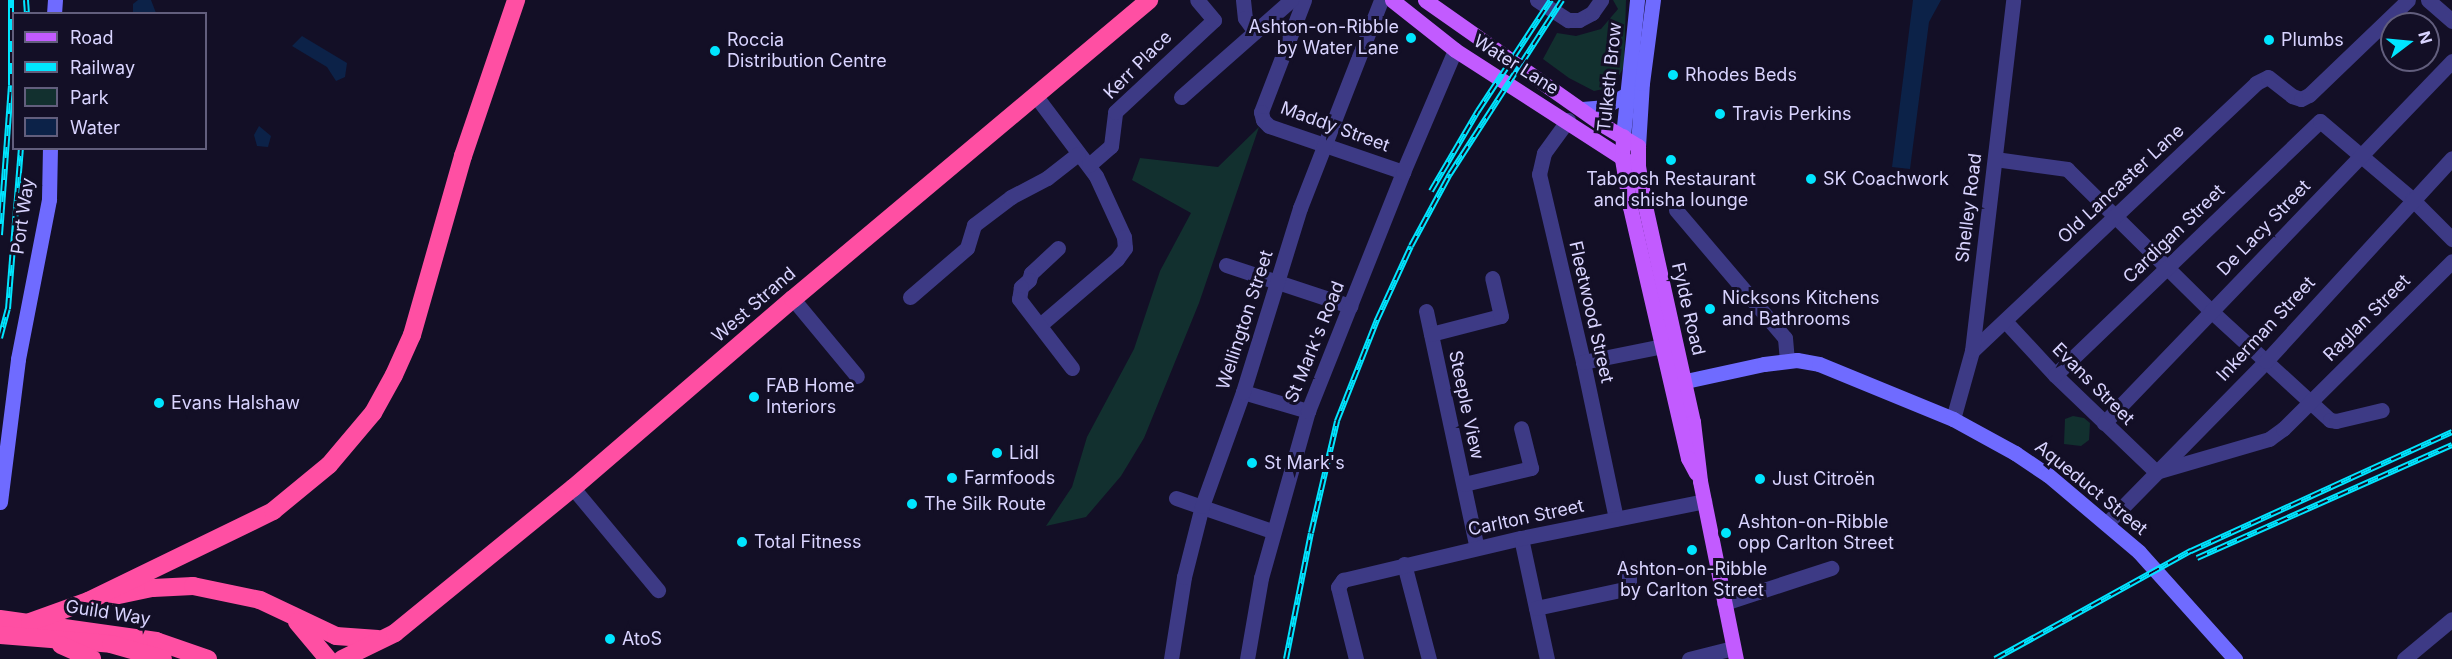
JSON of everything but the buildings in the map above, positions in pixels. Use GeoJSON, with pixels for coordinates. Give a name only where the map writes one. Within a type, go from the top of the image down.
{"type":"FeatureCollection","features":[{"type":"Feature","properties":{"kind":"highway"},"geometry":{"type":"LineString","coordinates":[[23,626],[88,601],[273,511],[329,465],[373,413],[412,335],[463,156],[516,0]]}},
{"type":"Feature","properties":{"kind":"highway","name":"West Strand"},"geometry":{"type":"LineString","coordinates":[[342,659],[386,639],[573,488],[793,299],[1149,0]]}},
{"type":"Feature","properties":{"kind":"highway"},"geometry":{"type":"LineString","coordinates":[[88,601],[153,588],[193,586],[260,600],[326,633],[344,638],[386,639]]}},
{"type":"Feature","properties":{"kind":"highway"},"geometry":{"type":"LineString","coordinates":[[292,616],[328,659]]}},
{"type":"Feature","properties":{"kind":"highway","name":"Guild Way"},"geometry":{"type":"LineString","coordinates":[[0,619],[23,626],[156,641],[208,659]]}},
{"type":"Feature","properties":{"kind":"highway","name":"Guild Way"},"geometry":{"type":"LineString","coordinates":[[0,635],[23,626]]}},
{"type":"Feature","properties":{"kind":"highway","name":"Guild Way"},"geometry":{"type":"LineString","coordinates":[[23,626],[47,640],[111,644],[163,659]]}},
{"type":"Feature","properties":{"kind":"highway","name":"West Strand"},"geometry":{"type":"LineString","coordinates":[[375,659],[386,639]]}},
{"type":"Feature","properties":{"kind":"highway"},"geometry":{"type":"LineString","coordinates":[[47,640],[92,659]]}},
{"type":"Feature","properties":{"kind":"main road","name":"Water Lane"},"geometry":{"type":"LineString","coordinates":[[1392,0],[1455,50],[1568,120],[1622,159],[1638,166]]}},
{"type":"Feature","properties":{"kind":"main road","name":"Water Lane"},"geometry":{"type":"LineString","coordinates":[[1425,0],[1582,110],[1638,146]]}},
{"type":"Feature","properties":{"kind":"main road","name":"Tulketh Brow"},"geometry":{"type":"LineString","coordinates":[[1622,159],[1623,136]]}},
{"type":"Feature","properties":{"kind":"main road","name":"Fylde Road"},"geometry":{"type":"LineString","coordinates":[[1638,146],[1638,166],[1678,382]]}},
{"type":"Feature","properties":{"kind":"main road","name":"Fylde Road"},"geometry":{"type":"LineString","coordinates":[[1622,159],[1628,198],[1663,346],[1678,382],[1698,449],[1700,481],[1735,653]]}},
{"type":"Feature","properties":{"kind":"street","name":"Kerr Place"},"geometry":{"type":"LineString","coordinates":[[1084,159],[1111,146],[1115,112],[1214,20],[1197,0]]}},
{"type":"Feature","properties":{"kind":"street"},"geometry":{"type":"LineString","coordinates":[[1243,0],[1245,18],[1255,32]]}},
{"type":"Feature","properties":{"kind":"street"},"geometry":{"type":"LineString","coordinates":[[1181,97],[1291,0]]}},
{"type":"Feature","properties":{"kind":"street","name":"Maddy Street"},"geometry":{"type":"LineString","coordinates":[[1304,0],[1261,112],[1263,120],[1269,126],[1403,172]]}},
{"type":"Feature","properties":{"kind":"street","name":"Wellington Street"},"geometry":{"type":"LineString","coordinates":[[1171,659],[1184,577],[1202,506],[1243,392],[1323,144],[1381,0]]}},
{"type":"Feature","properties":{"kind":"street"},"geometry":{"type":"LineString","coordinates":[[1537,0],[1568,20],[1579,21],[1592,13],[1601,0]]}},
{"type":"Feature","properties":{"kind":"street","name":"Tulketh Brow"},"geometry":{"type":"LineString","coordinates":[[1623,136],[1637,0]]}},
{"type":"Feature","properties":{"kind":"street","name":"Tulketh Brow"},"geometry":{"type":"LineString","coordinates":[[1638,146],[1642,83],[1653,0]]}},
{"type":"Feature","properties":{"kind":"street","name":"Shelley Road"},"geometry":{"type":"LineString","coordinates":[[1953,419],[1972,351],[2013,0]]}},
{"type":"Feature","properties":{"kind":"street","name":"Old Lancaster Lane"},"geometry":{"type":"LineString","coordinates":[[1972,351],[2261,78],[2268,77],[2292,96],[2301,99],[2309,95],[2408,0]]}},
{"type":"Feature","properties":{"kind":"street"},"geometry":{"type":"LineString","coordinates":[[2428,0],[2452,21]]}},
{"type":"Feature","properties":{"kind":"street","name":"St Mark's Road"},"geometry":{"type":"LineString","coordinates":[[1247,659],[1272,531],[1308,411],[1403,172],[1455,50]]}},
{"type":"Feature","properties":{"kind":"street","name":"De Lacy Street"},"geometry":{"type":"LineString","coordinates":[[2104,423],[2452,60]]}},
{"type":"Feature","properties":{"kind":"street"},"geometry":{"type":"LineString","coordinates":[[1035,94],[1084,159],[1124,237],[1125,248],[1117,259],[1040,325]]}},
{"type":"Feature","properties":{"kind":"street"},"geometry":{"type":"LineString","coordinates":[[1582,110],[1603,107],[1626,95]]}},
{"type":"Feature","properties":{"kind":"street","name":"Fleetwood Street"},"geometry":{"type":"LineString","coordinates":[[1568,120],[1544,153],[1539,174],[1583,362],[1616,519]]}},
{"type":"Feature","properties":{"kind":"street","name":"Cardigan Street"},"geometry":{"type":"LineString","coordinates":[[2055,375],[2320,121],[2360,156]]}},
{"type":"Feature","properties":{"kind":"street","name":"Port Way"},"geometry":{"type":"LineString","coordinates":[[0,502],[18,359],[49,199],[50,150]]}},
{"type":"Feature","properties":{"kind":"street"},"geometry":{"type":"LineString","coordinates":[[2360,156],[2412,199],[2452,239]]}},
{"type":"Feature","properties":{"kind":"street","name":"Inkerman Street"},"geometry":{"type":"LineString","coordinates":[[2106,524],[2266,361],[2452,158]]}},
{"type":"Feature","properties":{"kind":"street"},"geometry":{"type":"LineString","coordinates":[[910,297],[967,248],[974,225],[1011,197],[1084,159]]}},
{"type":"Feature","properties":{"kind":"street"},"geometry":{"type":"LineString","coordinates":[[1995,159],[2067,169],[2169,267],[2211,311],[2330,420],[2336,421],[2382,410]]}},
{"type":"Feature","properties":{"kind":"street"},"geometry":{"type":"LineString","coordinates":[[1676,210],[1785,339],[1787,360]]}},
{"type":"Feature","properties":{"kind":"street"},"geometry":{"type":"LineString","coordinates":[[1058,248],[1031,273],[1029,280],[1021,287],[1019,299],[1072,368]]}},
{"type":"Feature","properties":{"kind":"street","name":"Raglan Street"},"geometry":{"type":"LineString","coordinates":[[2156,472],[2269,439],[2309,403],[2452,261]]}},
{"type":"Feature","properties":{"kind":"street"},"geometry":{"type":"LineString","coordinates":[[1226,265],[1350,306]]}},
{"type":"Feature","properties":{"kind":"street","name":"Steeple View"},"geometry":{"type":"LineString","coordinates":[[1431,334],[1501,316],[1492,278]]}},
{"type":"Feature","properties":{"kind":"street"},"geometry":{"type":"LineString","coordinates":[[793,299],[857,376]]}},
{"type":"Feature","properties":{"kind":"street","name":"Steeple View"},"geometry":{"type":"LineString","coordinates":[[1426,310],[1477,548]]}},
{"type":"Feature","properties":{"kind":"street","name":"Evans Street"},"geometry":{"type":"LineString","coordinates":[[2005,321],[2055,375],[2156,472]]}},
{"type":"Feature","properties":{"kind":"street"},"geometry":{"type":"LineString","coordinates":[[1583,362],[1663,346]]}},
{"type":"Feature","properties":{"kind":"street","name":"Aqueduct Street"},"geometry":{"type":"LineString","coordinates":[[1678,382],[1787,360],[1819,364],[1953,419],[2048,474],[2139,552],[2235,659]]}},
{"type":"Feature","properties":{"kind":"street"},"geometry":{"type":"LineString","coordinates":[[1243,392],[1308,411]]}},
{"type":"Feature","properties":{"kind":"street","name":"Steeple View"},"geometry":{"type":"LineString","coordinates":[[1464,484],[1531,468],[1521,428]]}},
{"type":"Feature","properties":{"kind":"street"},"geometry":{"type":"LineString","coordinates":[[573,488],[658,591]]}},
{"type":"Feature","properties":{"kind":"street"},"geometry":{"type":"LineString","coordinates":[[1176,498],[1272,531]]}},
{"type":"Feature","properties":{"kind":"street","name":"Carlton Street"},"geometry":{"type":"LineString","coordinates":[[1356,659],[1338,587],[1343,580],[1521,538],[1704,501]]}},
{"type":"Feature","properties":{"kind":"street"},"geometry":{"type":"LineString","coordinates":[[1521,538],[1546,659]]}},
{"type":"Feature","properties":{"kind":"street"},"geometry":{"type":"LineString","coordinates":[[1404,564],[1429,659]]}},
{"type":"Feature","properties":{"kind":"street"},"geometry":{"type":"LineString","coordinates":[[1724,603],[1832,568]]}},
{"type":"Feature","properties":{"kind":"street"},"geometry":{"type":"LineString","coordinates":[[1536,608],[1629,588],[1629,572]]}},
{"type":"Feature","properties":{"kind":"street"},"geometry":{"type":"LineString","coordinates":[[2404,659],[2452,619]]}},
{"type":"Feature","properties":{"kind":"street"},"geometry":{"type":"LineString","coordinates":[[1689,659],[1735,653]]}},
{"type":"Feature","properties":{"kind":"green space"},"geometry":{"type":"Polygon","coordinates":[[[1613,0],[1626,0],[1624,67],[1612,87],[1594,91],[1569,78],[1543,59],[1557,33],[1576,36],[1601,29],[1618,9],[1613,0]]]}},
{"type":"Feature","properties":{"kind":"green space"},"geometry":{"type":"Polygon","coordinates":[[[1259,127],[1199,303],[1144,438],[1121,476],[1086,517],[1046,526],[1072,487],[1087,437],[1134,349],[1160,271],[1191,213],[1132,180],[1140,158],[1218,167],[1259,127]]]}},
{"type":"Feature","properties":{"kind":"green space"},"geometry":{"type":"Polygon","coordinates":[[[2073,416],[2084,418],[2090,423],[2089,440],[2081,446],[2064,444],[2065,419],[2073,416]]]}},
{"type":"Feature","properties":{"kind":"water"},"geometry":{"type":"Polygon","coordinates":[[[138,0],[151,0],[156,12],[133,12],[133,4],[138,0]]]}},
{"type":"Feature","properties":{"kind":"water"},"geometry":{"type":"Polygon","coordinates":[[[1913,0],[1941,0],[1929,22],[1910,169],[1892,167],[1913,0]]]}},
{"type":"Feature","properties":{"kind":"water"},"geometry":{"type":"Polygon","coordinates":[[[302,36],[347,63],[345,77],[336,81],[327,67],[292,46],[302,36]]]}},
{"type":"Feature","properties":{"kind":"water"},"geometry":{"type":"Polygon","coordinates":[[[259,126],[271,136],[268,147],[257,146],[254,135],[259,126]]]}},
{"type":"Feature","properties":{"kind":"railway"},"geometry":{"type":"LineString","coordinates":[[0,235],[11,85],[11,0]]}},
{"type":"Feature","properties":{"kind":"railway"},"geometry":{"type":"LineString","coordinates":[[26,0],[27,12]]}},
{"type":"Feature","properties":{"kind":"railway"},"geometry":{"type":"LineString","coordinates":[[1431,191],[1478,111],[1551,0]]}},
{"type":"Feature","properties":{"kind":"railway"},"geometry":{"type":"LineString","coordinates":[[1286,659],[1311,533],[1337,421],[1377,320],[1411,246],[1450,174],[1562,0]]}},
{"type":"Feature","properties":{"kind":"railway"},"geometry":{"type":"LineString","coordinates":[[0,338],[8,309],[21,150]]}},
{"type":"Feature","properties":{"kind":"railway"},"geometry":{"type":"LineString","coordinates":[[1995,659],[2191,551],[2452,432]]}},
{"type":"Feature","properties":{"kind":"railway"},"geometry":{"type":"LineString","coordinates":[[2197,558],[2452,445]]}},
{"type":"Feature","properties":{"kind":"place","name":"Ashton-on-Ribble by Water Lane"},"geometry":{"type":"Point","coordinates":[1411,38]}},
{"type":"Feature","properties":{"kind":"place","name":"Plumbs"},"geometry":{"type":"Point","coordinates":[2269,40]}},
{"type":"Feature","properties":{"kind":"place","name":"Roccia Distribution Centre"},"geometry":{"type":"Point","coordinates":[715,51]}},
{"type":"Feature","properties":{"kind":"place","name":"Rhodes Beds"},"geometry":{"type":"Point","coordinates":[1673,75]}},
{"type":"Feature","properties":{"kind":"place","name":"Travis Perkins"},"geometry":{"type":"Point","coordinates":[1720,114]}},
{"type":"Feature","properties":{"kind":"place","name":"Taboosh Restaurant and shisha lounge"},"geometry":{"type":"Point","coordinates":[1671,160]}},
{"type":"Feature","properties":{"kind":"place","name":"SK Coachwork"},"geometry":{"type":"Point","coordinates":[1811,179]}},
{"type":"Feature","properties":{"kind":"place","name":"Nicksons Kitchens and Bathrooms"},"geometry":{"type":"Point","coordinates":[1710,309]}},
{"type":"Feature","properties":{"kind":"place","name":"FAB Home Interiors"},"geometry":{"type":"Point","coordinates":[754,397]}},
{"type":"Feature","properties":{"kind":"place","name":"Evans Halshaw"},"geometry":{"type":"Point","coordinates":[159,403]}},
{"type":"Feature","properties":{"kind":"place","name":"Lidl"},"geometry":{"type":"Point","coordinates":[997,453]}},
{"type":"Feature","properties":{"kind":"place","name":"St Mark's"},"geometry":{"type":"Point","coordinates":[1252,463]}},
{"type":"Feature","properties":{"kind":"place","name":"Farmfoods"},"geometry":{"type":"Point","coordinates":[952,478]}},
{"type":"Feature","properties":{"kind":"place","name":"Just Citroën"},"geometry":{"type":"Point","coordinates":[1760,479]}},
{"type":"Feature","properties":{"kind":"place","name":"The Silk Route"},"geometry":{"type":"Point","coordinates":[912,504]}},
{"type":"Feature","properties":{"kind":"place","name":"Ashton-on-Ribble opp Carlton Street"},"geometry":{"type":"Point","coordinates":[1726,533]}},
{"type":"Feature","properties":{"kind":"place","name":"Total Fitness"},"geometry":{"type":"Point","coordinates":[742,542]}},
{"type":"Feature","properties":{"kind":"place","name":"Ashton-on-Ribble by Carlton Street"},"geometry":{"type":"Point","coordinates":[1692,550]}},
{"type":"Feature","properties":{"kind":"place","name":"AtoS"},"geometry":{"type":"Point","coordinates":[610,639]}}]}
